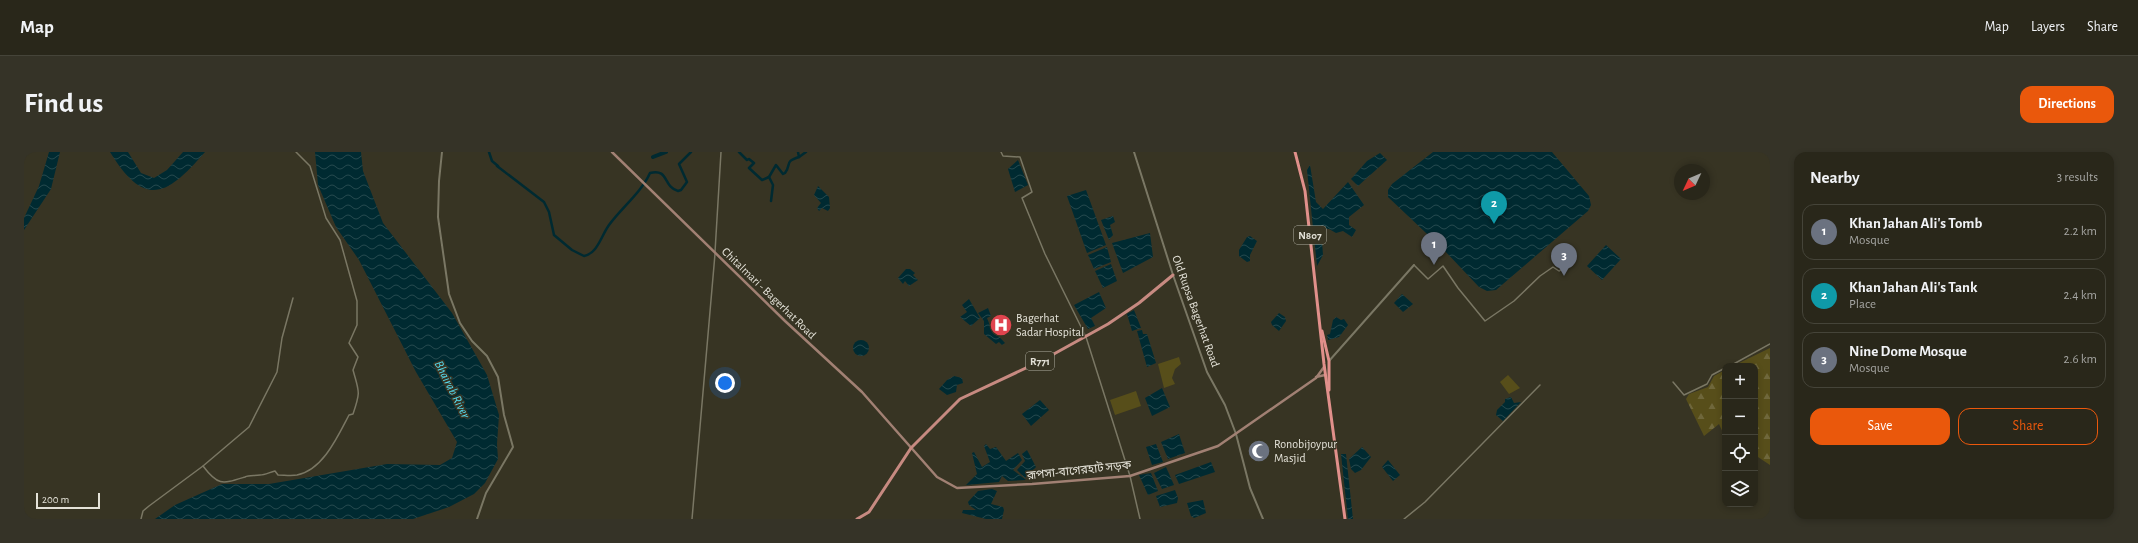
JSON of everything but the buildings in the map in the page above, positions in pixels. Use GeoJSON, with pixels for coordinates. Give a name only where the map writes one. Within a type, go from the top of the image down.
{"type":"FeatureCollection","features":[{"type":"Feature","properties":{"kind":"highway","name":"N807"},"geometry":{"type":"LineString","coordinates":[[1294,152],[1305,191],[1323,359],[1330,400],[1345,519]]}},
{"type":"Feature","properties":{"kind":"highway","name":"N807"},"geometry":{"type":"LineString","coordinates":[[1319,319],[1329,362],[1330,400]]}},
{"type":"Feature","properties":{"kind":"highway"},"geometry":{"type":"LineString","coordinates":[[1323,359],[1328,356]]}},
{"type":"Feature","properties":{"kind":"highway"},"geometry":{"type":"LineString","coordinates":[[1324,366],[1329,362]]}},
{"type":"Feature","properties":{"kind":"main road","name":"Chitalmari - Bagerhat Road"},"geometry":{"type":"LineString","coordinates":[[612,152],[715,254],[862,392],[911,448]]}},
{"type":"Feature","properties":{"kind":"main road","name":"R771"},"geometry":{"type":"LineString","coordinates":[[857,519],[869,512],[911,448],[960,399],[1086,337],[1139,303],[1173,275]]}},
{"type":"Feature","properties":{"kind":"main road","name":"রূপসা-বাগেরহাট সড়ক"},"geometry":{"type":"LineString","coordinates":[[911,448],[937,477],[957,488],[1130,476],[1218,446],[1316,378],[1324,366]]}},
{"type":"Feature","properties":{"kind":"main road"},"geometry":{"type":"LineString","coordinates":[[1316,378],[1325,375]]}},
{"type":"Feature","properties":{"kind":"street"},"geometry":{"type":"LineString","coordinates":[[203,466],[212,479],[219,482],[231,482],[246,476],[261,476],[275,471],[278,475],[294,475],[306,472],[319,463],[335,442],[349,415],[353,414],[357,402],[359,387],[353,370],[358,357],[349,343],[357,325],[356,301],[340,240],[326,218],[310,166],[296,152]]}},
{"type":"Feature","properties":{"kind":"street"},"geometry":{"type":"LineString","coordinates":[[442,152],[439,181],[438,217],[449,294],[460,323],[472,341],[487,356],[498,377],[504,415],[513,448],[486,493],[477,519]]}},
{"type":"Feature","properties":{"kind":"street"},"geometry":{"type":"LineString","coordinates":[[692,519],[715,254],[721,152]]}},
{"type":"Feature","properties":{"kind":"street"},"geometry":{"type":"LineString","coordinates":[[1001,152],[1002,156],[1020,157],[1032,192],[1022,198],[1045,254],[1086,337],[1130,476],[1140,519]]}},
{"type":"Feature","properties":{"kind":"street","name":"Old Rupsa Bagerhat Road"},"geometry":{"type":"LineString","coordinates":[[1134,152],[1173,275],[1207,372],[1226,405],[1236,434],[1250,488],[1264,519]]}},
{"type":"Feature","properties":{"kind":"street"},"geometry":{"type":"LineString","coordinates":[[1329,362],[1388,297],[1414,265],[1428,279],[1443,266],[1458,288],[1485,321],[1514,301],[1540,276],[1553,267],[1559,271],[1564,268]]}},
{"type":"Feature","properties":{"kind":"street"},"geometry":{"type":"LineString","coordinates":[[141,519],[143,511],[203,466],[249,427],[279,366],[282,338],[293,298]]}},
{"type":"Feature","properties":{"kind":"street"},"geometry":{"type":"LineString","coordinates":[[1735,363],[1770,344]]}},
{"type":"Feature","properties":{"kind":"street"},"geometry":{"type":"LineString","coordinates":[[1673,382],[1684,395],[1707,384],[1712,375],[1722,370]]}},
{"type":"Feature","properties":{"kind":"street"},"geometry":{"type":"LineString","coordinates":[[1404,519],[1426,502],[1540,385]]}},
{"type":"Feature","properties":{"kind":"green space"},"geometry":{"type":"Polygon","coordinates":[[[1770,348],[1770,465],[1758,457],[1758,363],[1739,363],[1770,348]]]}},
{"type":"Feature","properties":{"kind":"green space"},"geometry":{"type":"Polygon","coordinates":[[[1179,357],[1181,364],[1175,369],[1172,378],[1175,384],[1164,388],[1158,364],[1179,357]]]}},
{"type":"Feature","properties":{"kind":"green space"},"geometry":{"type":"Polygon","coordinates":[[[1722,372],[1722,430],[1719,424],[1704,436],[1686,399],[1689,394],[1708,387],[1714,376],[1722,372]]]}},
{"type":"Feature","properties":{"kind":"green space"},"geometry":{"type":"Polygon","coordinates":[[[1508,375],[1520,388],[1509,394],[1500,382],[1508,375]]]}},
{"type":"Feature","properties":{"kind":"green space"},"geometry":{"type":"Polygon","coordinates":[[[1136,391],[1141,406],[1115,415],[1110,400],[1136,391]]]}},
{"type":"Feature","properties":{"kind":"water"},"geometry":{"type":"Polygon","coordinates":[[[49,152],[60,152],[51,189],[24,230],[24,218],[39,186],[49,152]]]}},
{"type":"Feature","properties":{"kind":"water"},"geometry":{"type":"Polygon","coordinates":[[[110,152],[128,152],[141,173],[154,178],[167,170],[183,152],[205,152],[179,179],[156,190],[145,189],[134,182],[110,152]]]}},
{"type":"Feature","properties":{"kind":"water","name":"Bhairab River"},"geometry":{"type":"Polygon","coordinates":[[[315,152],[361,152],[363,171],[383,223],[452,313],[487,375],[499,415],[497,444],[498,459],[485,483],[474,494],[449,507],[413,519],[155,519],[175,505],[222,484],[269,484],[387,464],[440,465],[452,458],[457,442],[416,372],[359,260],[336,227],[318,185],[315,152]]]}},
{"type":"Feature","properties":{"kind":"water"},"geometry":{"type":"Polygon","coordinates":[[[1433,152],[1552,152],[1589,196],[1591,205],[1588,211],[1496,290],[1487,291],[1479,287],[1444,250],[1388,197],[1388,190],[1392,184],[1433,152]]]}},
{"type":"Feature","properties":{"kind":"water"},"geometry":{"type":"Polygon","coordinates":[[[1380,153],[1387,160],[1358,186],[1351,179],[1367,161],[1380,153]]]}},
{"type":"Feature","properties":{"kind":"water"},"geometry":{"type":"Polygon","coordinates":[[[1018,160],[1028,185],[1015,192],[1008,169],[1018,160]]]}},
{"type":"Feature","properties":{"kind":"water"},"geometry":{"type":"Polygon","coordinates":[[[1310,165],[1316,202],[1323,209],[1348,182],[1364,205],[1349,217],[1349,225],[1356,230],[1352,237],[1343,231],[1336,233],[1329,229],[1321,228],[1323,255],[1317,266],[1307,170],[1310,165]]]}},
{"type":"Feature","properties":{"kind":"water"},"geometry":{"type":"Polygon","coordinates":[[[818,186],[829,197],[830,208],[828,211],[822,208],[819,211],[817,208],[821,203],[814,195],[818,186]]]}},
{"type":"Feature","properties":{"kind":"water"},"geometry":{"type":"Polygon","coordinates":[[[1086,190],[1106,245],[1087,253],[1067,196],[1086,190]]]}},
{"type":"Feature","properties":{"kind":"water"},"geometry":{"type":"Polygon","coordinates":[[[1113,216],[1115,222],[1110,225],[1113,235],[1109,240],[1101,220],[1113,216]]]}},
{"type":"Feature","properties":{"kind":"water"},"geometry":{"type":"Polygon","coordinates":[[[1150,233],[1153,257],[1123,273],[1112,243],[1150,233]]]}},
{"type":"Feature","properties":{"kind":"water"},"geometry":{"type":"Polygon","coordinates":[[[1250,236],[1257,241],[1250,255],[1250,261],[1247,262],[1239,256],[1239,250],[1247,237],[1250,236]]]}},
{"type":"Feature","properties":{"kind":"water"},"geometry":{"type":"Polygon","coordinates":[[[1606,245],[1621,259],[1602,280],[1587,266],[1606,245]]]}},
{"type":"Feature","properties":{"kind":"water"},"geometry":{"type":"Polygon","coordinates":[[[1107,247],[1111,262],[1094,269],[1088,255],[1107,247]]]}},
{"type":"Feature","properties":{"kind":"water"},"geometry":{"type":"Polygon","coordinates":[[[1111,264],[1117,281],[1103,288],[1095,271],[1111,264]]]}},
{"type":"Feature","properties":{"kind":"water"},"geometry":{"type":"Polygon","coordinates":[[[906,269],[910,269],[915,273],[913,275],[918,280],[909,286],[905,281],[903,284],[898,278],[906,269]]]}},
{"type":"Feature","properties":{"kind":"water"},"geometry":{"type":"Polygon","coordinates":[[[1099,292],[1106,308],[1091,318],[1095,326],[1088,329],[1074,305],[1099,292]]]}},
{"type":"Feature","properties":{"kind":"water"},"geometry":{"type":"Polygon","coordinates":[[[1402,294],[1413,304],[1403,312],[1394,303],[1402,294]]]}},
{"type":"Feature","properties":{"kind":"water"},"geometry":{"type":"Polygon","coordinates":[[[969,299],[980,318],[971,326],[960,317],[967,312],[962,305],[969,299]]]}},
{"type":"Feature","properties":{"kind":"water"},"geometry":{"type":"Polygon","coordinates":[[[988,308],[991,316],[987,318],[991,328],[1005,343],[1002,345],[999,342],[996,344],[984,334],[984,321],[978,313],[988,308]]]}},
{"type":"Feature","properties":{"kind":"water"},"geometry":{"type":"Polygon","coordinates":[[[1134,310],[1141,328],[1132,331],[1127,314],[1134,310]]]}},
{"type":"Feature","properties":{"kind":"water"},"geometry":{"type":"Polygon","coordinates":[[[1279,313],[1285,317],[1286,321],[1279,331],[1272,325],[1271,322],[1279,313]]]}},
{"type":"Feature","properties":{"kind":"water"},"geometry":{"type":"Polygon","coordinates":[[[1336,317],[1341,320],[1344,319],[1348,325],[1339,337],[1328,340],[1327,335],[1330,334],[1333,320],[1336,317]]]}},
{"type":"Feature","properties":{"kind":"water"},"geometry":{"type":"Polygon","coordinates":[[[1142,330],[1143,334],[1147,334],[1156,363],[1147,367],[1137,331],[1142,330]]]}},
{"type":"Feature","properties":{"kind":"water"},"geometry":{"type":"Polygon","coordinates":[[[861,340],[868,345],[869,348],[864,355],[861,356],[854,351],[853,348],[858,341],[861,340]]]}},
{"type":"Feature","properties":{"kind":"water"},"geometry":{"type":"Polygon","coordinates":[[[954,376],[962,378],[963,383],[957,385],[956,392],[947,395],[939,389],[947,380],[954,376]]]}},
{"type":"Feature","properties":{"kind":"water"},"geometry":{"type":"Polygon","coordinates":[[[1162,388],[1170,407],[1152,416],[1145,398],[1162,388]]]}},
{"type":"Feature","properties":{"kind":"water"},"geometry":{"type":"Polygon","coordinates":[[[1511,397],[1514,403],[1521,402],[1503,421],[1496,415],[1497,410],[1505,402],[1505,399],[1511,397]]]}},
{"type":"Feature","properties":{"kind":"water"},"geometry":{"type":"Polygon","coordinates":[[[1040,400],[1049,410],[1031,426],[1022,414],[1040,400]]]}},
{"type":"Feature","properties":{"kind":"water"},"geometry":{"type":"Polygon","coordinates":[[[1179,434],[1185,453],[1168,459],[1161,442],[1179,434]]]}},
{"type":"Feature","properties":{"kind":"water"},"geometry":{"type":"Polygon","coordinates":[[[986,444],[990,449],[996,447],[1006,461],[1018,453],[1022,460],[1013,470],[1026,480],[1008,481],[1002,476],[999,482],[966,485],[977,474],[972,453],[974,452],[982,467],[990,462],[984,446],[986,444]]]}},
{"type":"Feature","properties":{"kind":"water"},"geometry":{"type":"Polygon","coordinates":[[[1156,444],[1163,462],[1152,465],[1146,447],[1156,444]]]}},
{"type":"Feature","properties":{"kind":"water"},"geometry":{"type":"Polygon","coordinates":[[[1362,447],[1371,457],[1361,470],[1355,473],[1351,469],[1349,459],[1362,447]]]}},
{"type":"Feature","properties":{"kind":"water"},"geometry":{"type":"Polygon","coordinates":[[[1027,450],[1036,467],[1025,478],[1017,470],[1025,461],[1022,454],[1027,450]]]}},
{"type":"Feature","properties":{"kind":"water"},"geometry":{"type":"Polygon","coordinates":[[[1341,454],[1346,454],[1353,519],[1348,519],[1341,454]]]}},
{"type":"Feature","properties":{"kind":"water"},"geometry":{"type":"Polygon","coordinates":[[[1388,460],[1400,475],[1393,481],[1382,467],[1388,460]]]}},
{"type":"Feature","properties":{"kind":"water"},"geometry":{"type":"Polygon","coordinates":[[[1211,462],[1215,472],[1179,484],[1175,475],[1211,462]]]}},
{"type":"Feature","properties":{"kind":"water"},"geometry":{"type":"Polygon","coordinates":[[[1166,467],[1174,485],[1162,489],[1154,473],[1166,467]]]}},
{"type":"Feature","properties":{"kind":"water"},"geometry":{"type":"Polygon","coordinates":[[[1151,473],[1158,491],[1148,495],[1139,475],[1151,473]]]}},
{"type":"Feature","properties":{"kind":"water"},"geometry":{"type":"Polygon","coordinates":[[[992,489],[997,491],[991,504],[1003,507],[1004,510],[1002,519],[986,519],[962,513],[963,510],[976,510],[969,505],[968,502],[978,491],[992,489]]]}},
{"type":"Feature","properties":{"kind":"water"},"geometry":{"type":"Polygon","coordinates":[[[1175,490],[1178,498],[1177,503],[1160,507],[1156,496],[1175,490]]]}},
{"type":"Feature","properties":{"kind":"water"},"geometry":{"type":"Polygon","coordinates":[[[1203,500],[1206,513],[1194,518],[1191,516],[1187,503],[1203,500]]]}},
{"type":"Feature","properties":{"kind":"waterway"},"geometry":{"type":"LineString","coordinates":[[489,152],[492,161],[498,166]]}},
{"type":"Feature","properties":{"kind":"waterway"},"geometry":{"type":"LineString","coordinates":[[653,157],[666,152]]}},
{"type":"Feature","properties":{"kind":"waterway"},"geometry":{"type":"LineString","coordinates":[[497,166],[544,202],[549,212],[554,235],[572,250],[584,256],[596,248],[606,229],[636,194],[650,173],[660,173],[673,189],[678,191],[681,190],[687,182],[679,164],[691,152]]}},
{"type":"Feature","properties":{"kind":"waterway"},"geometry":{"type":"LineString","coordinates":[[739,152],[747,160],[749,159],[754,163],[749,168],[762,180],[769,177]]}},
{"type":"Feature","properties":{"kind":"waterway"},"geometry":{"type":"LineString","coordinates":[[771,201],[773,185],[769,177],[776,165],[783,174],[785,173],[791,160],[799,157],[798,152]]}},
{"type":"Feature","properties":{"kind":"waterway"},"geometry":{"type":"LineString","coordinates":[[799,157],[806,152]]}},
{"type":"Feature","properties":{"kind":"place","name":"Khan Jahan Ali's Tank"},"geometry":{"type":"Point","coordinates":[1494,224]}},
{"type":"Feature","properties":{"kind":"place","name":"Khan Jahan Ali's Tomb"},"geometry":{"type":"Point","coordinates":[1434,265]}},
{"type":"Feature","properties":{"kind":"place","name":"Nine Dome Mosque"},"geometry":{"type":"Point","coordinates":[1564,276]}},
{"type":"Feature","properties":{"kind":"place","name":"Bagerhat Sadar Hospital"},"geometry":{"type":"Point","coordinates":[1001,325]}},
{"type":"Feature","properties":{"kind":"place","name":"Ronobijoypur Masjid"},"geometry":{"type":"Point","coordinates":[1259,451]}}]}
